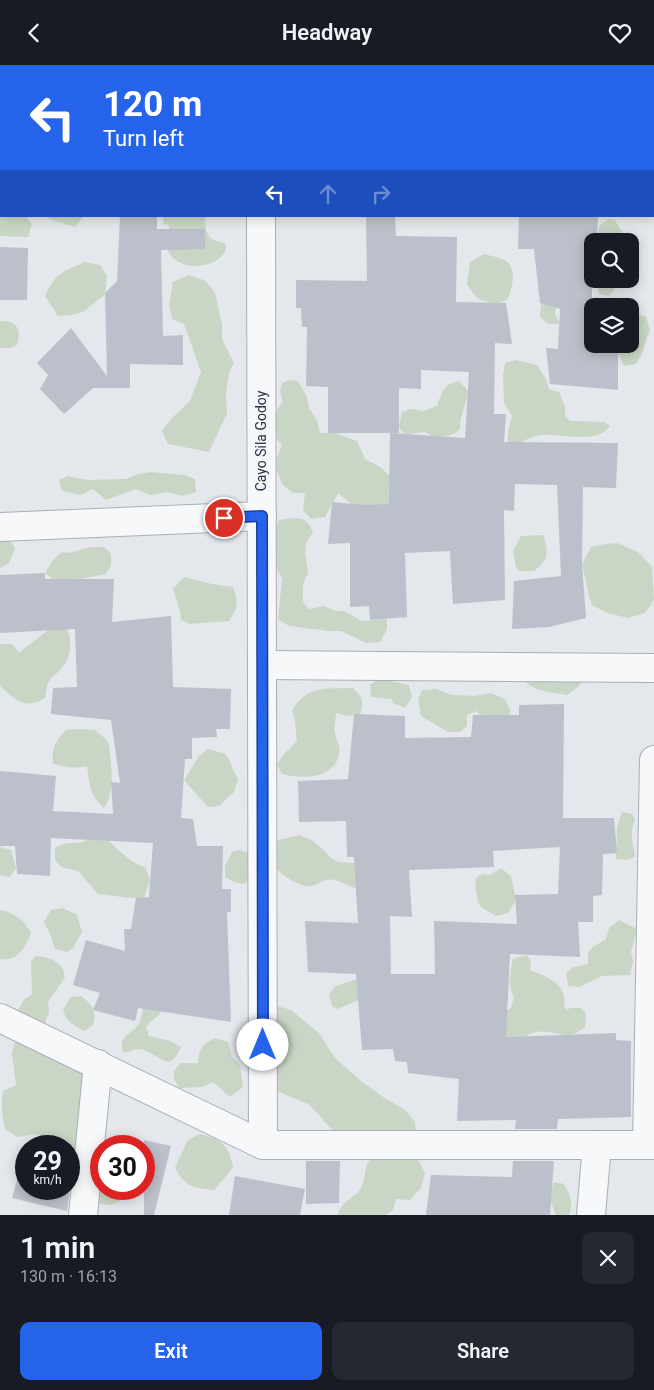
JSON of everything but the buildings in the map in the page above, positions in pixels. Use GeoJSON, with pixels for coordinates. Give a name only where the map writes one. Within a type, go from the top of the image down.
{"type":"FeatureCollection","features":[{"type":"Feature","properties":{"kind":"street","name":"Cayo Sila Godoy"},"geometry":{"type":"LineString","coordinates":[[261,217],[263,1145]]}},
{"type":"Feature","properties":{"kind":"street"},"geometry":{"type":"LineString","coordinates":[[0,527],[262,516]]}},
{"type":"Feature","properties":{"kind":"street"},"geometry":{"type":"LineString","coordinates":[[262,665],[654,667]]}},
{"type":"Feature","properties":{"kind":"street"},"geometry":{"type":"LineString","coordinates":[[0,1018],[263,1145],[651,1145],[654,760]]}},
{"type":"Feature","properties":{"kind":"street"},"geometry":{"type":"LineString","coordinates":[[83,1215],[98,1064]]}},
{"type":"Feature","properties":{"kind":"street"},"geometry":{"type":"LineString","coordinates":[[591,1215],[597,1145]]}},
{"type":"Feature","properties":{"kind":"green space"},"geometry":{"type":"Polygon","coordinates":[[[0,217],[27,217],[32,224],[28,237],[0,236],[0,217]]]}},
{"type":"Feature","properties":{"kind":"green space"},"geometry":{"type":"Polygon","coordinates":[[[48,217],[83,217],[75,227],[49,219],[48,217]]]}},
{"type":"Feature","properties":{"kind":"green space"},"geometry":{"type":"Polygon","coordinates":[[[162,217],[205,217],[206,231],[211,239],[226,244],[225,251],[213,262],[205,265],[186,265],[177,261],[171,255],[167,247],[170,242],[169,225],[164,224],[162,217]]]}},
{"type":"Feature","properties":{"kind":"green space"},"geometry":{"type":"Polygon","coordinates":[[[609,219],[615,220],[622,233],[599,233],[599,226],[609,219]]]}},
{"type":"Feature","properties":{"kind":"green space"},"geometry":{"type":"Polygon","coordinates":[[[484,254],[502,259],[507,262],[512,270],[513,280],[507,300],[495,304],[478,299],[467,285],[470,262],[484,254]]]}},
{"type":"Feature","properties":{"kind":"green space"},"geometry":{"type":"Polygon","coordinates":[[[85,262],[100,265],[107,276],[105,294],[83,312],[58,316],[45,296],[60,274],[85,262]]]}},
{"type":"Feature","properties":{"kind":"green space"},"geometry":{"type":"Polygon","coordinates":[[[189,275],[206,281],[215,293],[222,325],[222,339],[234,363],[229,373],[226,393],[227,413],[209,452],[168,444],[162,431],[170,420],[190,401],[201,372],[184,324],[172,319],[169,305],[173,282],[189,275]]]}},
{"type":"Feature","properties":{"kind":"green space"},"geometry":{"type":"Polygon","coordinates":[[[598,288],[615,288],[608,296],[599,294],[598,288]]]}},
{"type":"Feature","properties":{"kind":"green space"},"geometry":{"type":"Polygon","coordinates":[[[545,296],[556,308],[555,314],[560,323],[549,324],[540,317],[541,306],[545,296]]]}},
{"type":"Feature","properties":{"kind":"green space"},"geometry":{"type":"Polygon","coordinates":[[[639,314],[646,317],[650,330],[636,364],[624,366],[618,353],[639,353],[639,314]]]}},
{"type":"Feature","properties":{"kind":"green space"},"geometry":{"type":"Polygon","coordinates":[[[0,321],[6,321],[17,327],[19,335],[17,345],[10,348],[0,348],[0,321]]]}},
{"type":"Feature","properties":{"kind":"green space"},"geometry":{"type":"Polygon","coordinates":[[[516,360],[537,365],[546,379],[549,389],[559,392],[565,407],[565,416],[570,421],[604,422],[610,426],[604,432],[587,437],[541,435],[515,445],[508,442],[508,432],[512,416],[504,403],[503,376],[505,363],[516,360]]]}},
{"type":"Feature","properties":{"kind":"green space"},"geometry":{"type":"Polygon","coordinates":[[[289,380],[298,381],[307,397],[309,408],[317,420],[320,433],[335,433],[357,441],[365,459],[379,466],[390,476],[393,503],[384,504],[388,529],[360,526],[351,504],[338,493],[325,517],[311,519],[303,510],[305,493],[293,493],[283,485],[274,465],[282,445],[271,432],[273,415],[283,402],[280,392],[282,383],[289,380]]]}},
{"type":"Feature","properties":{"kind":"green space"},"geometry":{"type":"Polygon","coordinates":[[[459,381],[468,391],[460,429],[454,434],[444,436],[433,436],[425,432],[404,434],[399,427],[402,412],[410,409],[424,411],[437,406],[446,387],[459,381]]]}},
{"type":"Feature","properties":{"kind":"green space"},"geometry":{"type":"Polygon","coordinates":[[[151,472],[184,475],[195,479],[196,492],[183,496],[168,492],[150,495],[136,489],[106,500],[93,489],[81,495],[62,491],[59,480],[68,476],[87,480],[126,479],[138,474],[151,472]]]}},
{"type":"Feature","properties":{"kind":"green space"},"geometry":{"type":"Polygon","coordinates":[[[292,518],[306,521],[313,532],[306,543],[305,553],[308,572],[303,585],[303,602],[309,609],[324,606],[335,611],[344,611],[362,621],[387,619],[387,629],[380,642],[366,643],[341,631],[289,626],[278,619],[282,579],[272,558],[270,536],[279,520],[292,518]]]}},
{"type":"Feature","properties":{"kind":"green space"},"geometry":{"type":"Polygon","coordinates":[[[0,519],[9,540],[15,548],[9,563],[0,568],[0,519]]]}},
{"type":"Feature","properties":{"kind":"green space"},"geometry":{"type":"Polygon","coordinates":[[[543,535],[547,551],[543,563],[534,571],[520,571],[516,568],[513,550],[521,536],[543,535]]]}},
{"type":"Feature","properties":{"kind":"green space"},"geometry":{"type":"Polygon","coordinates":[[[617,543],[638,552],[652,567],[654,600],[645,613],[628,618],[607,613],[592,605],[582,564],[591,547],[617,543]]]}},
{"type":"Feature","properties":{"kind":"green space"},"geometry":{"type":"Polygon","coordinates":[[[90,547],[104,547],[111,554],[111,565],[106,574],[74,580],[53,579],[45,573],[53,560],[62,552],[69,553],[90,547]]]}},
{"type":"Feature","properties":{"kind":"green space"},"geometry":{"type":"Polygon","coordinates":[[[184,577],[233,587],[237,605],[229,621],[190,624],[181,620],[173,589],[184,577]]]}},
{"type":"Feature","properties":{"kind":"green space"},"geometry":{"type":"Polygon","coordinates":[[[66,625],[70,643],[69,654],[64,665],[49,681],[45,698],[32,703],[21,702],[0,686],[0,644],[12,644],[19,653],[48,630],[66,625]]]}},
{"type":"Feature","properties":{"kind":"green space"},"geometry":{"type":"Polygon","coordinates":[[[584,678],[578,687],[567,695],[537,689],[523,679],[584,678]]]}},
{"type":"Feature","properties":{"kind":"green space"},"geometry":{"type":"Polygon","coordinates":[[[377,680],[409,685],[412,697],[405,708],[393,703],[392,699],[371,697],[370,685],[377,680]]]}},
{"type":"Feature","properties":{"kind":"green space"},"geometry":{"type":"Polygon","coordinates":[[[353,688],[362,699],[362,710],[360,714],[348,716],[336,713],[334,731],[339,747],[339,755],[336,763],[330,769],[315,776],[298,777],[282,774],[277,765],[283,755],[297,741],[292,711],[298,703],[310,693],[318,690],[353,688]]]}},
{"type":"Feature","properties":{"kind":"green space"},"geometry":{"type":"Polygon","coordinates":[[[436,689],[452,695],[475,696],[491,693],[505,699],[510,710],[510,719],[484,717],[476,711],[467,715],[467,726],[460,732],[448,732],[421,716],[418,700],[422,690],[436,689]]]}},
{"type":"Feature","properties":{"kind":"green space"},"geometry":{"type":"Polygon","coordinates":[[[66,730],[95,730],[108,741],[111,785],[108,802],[104,808],[93,793],[87,766],[70,767],[53,764],[53,750],[59,738],[66,730]]]}},
{"type":"Feature","properties":{"kind":"green space"},"geometry":{"type":"Polygon","coordinates":[[[208,749],[226,754],[238,780],[234,792],[219,806],[208,807],[184,780],[199,756],[208,749]]]}},
{"type":"Feature","properties":{"kind":"green space"},"geometry":{"type":"Polygon","coordinates":[[[622,812],[632,814],[635,819],[632,834],[635,857],[627,860],[616,859],[617,827],[622,812]]]}},
{"type":"Feature","properties":{"kind":"green space"},"geometry":{"type":"Polygon","coordinates":[[[299,835],[313,841],[338,862],[356,863],[359,889],[331,880],[325,880],[308,886],[292,881],[282,874],[275,865],[272,848],[279,840],[299,835]]]}},
{"type":"Feature","properties":{"kind":"green space"},"geometry":{"type":"Polygon","coordinates":[[[89,839],[109,841],[130,860],[145,867],[150,880],[144,898],[98,894],[78,871],[61,867],[55,860],[55,848],[60,845],[80,843],[89,839]]]}},
{"type":"Feature","properties":{"kind":"green space"},"geometry":{"type":"Polygon","coordinates":[[[0,847],[11,850],[16,868],[10,877],[0,875],[0,847]]]}},
{"type":"Feature","properties":{"kind":"green space"},"geometry":{"type":"Polygon","coordinates":[[[240,850],[250,854],[251,878],[244,884],[234,882],[225,877],[225,866],[232,852],[240,850]]]}},
{"type":"Feature","properties":{"kind":"green space"},"geometry":{"type":"Polygon","coordinates":[[[501,868],[511,876],[516,900],[508,913],[496,916],[478,903],[475,881],[478,876],[483,874],[490,875],[501,868]]]}},
{"type":"Feature","properties":{"kind":"green space"},"geometry":{"type":"Polygon","coordinates":[[[63,908],[77,915],[82,932],[73,948],[67,952],[55,949],[44,922],[51,910],[63,908]]]}},
{"type":"Feature","properties":{"kind":"green space"},"geometry":{"type":"Polygon","coordinates":[[[0,910],[18,918],[31,933],[20,952],[12,958],[0,959],[0,910]]]}},
{"type":"Feature","properties":{"kind":"green space"},"geometry":{"type":"Polygon","coordinates":[[[619,920],[637,929],[631,952],[633,961],[630,975],[602,976],[579,987],[568,986],[566,973],[574,967],[588,964],[588,953],[593,947],[606,939],[609,928],[619,920]]]}},
{"type":"Feature","properties":{"kind":"green space"},"geometry":{"type":"Polygon","coordinates":[[[527,955],[531,962],[530,970],[543,975],[560,987],[563,993],[564,1007],[567,1010],[570,1008],[581,1008],[586,1014],[585,1027],[572,1035],[545,1032],[533,1033],[508,1049],[489,1025],[502,1013],[511,1008],[514,997],[510,983],[513,959],[527,955]]]}},
{"type":"Feature","properties":{"kind":"green space"},"geometry":{"type":"Polygon","coordinates":[[[35,956],[45,957],[54,961],[61,967],[65,977],[48,1002],[49,1012],[44,1027],[16,1013],[24,1000],[32,994],[31,962],[35,956]]]}},
{"type":"Feature","properties":{"kind":"green space"},"geometry":{"type":"Polygon","coordinates":[[[354,980],[366,982],[365,999],[337,1009],[332,1006],[329,994],[336,986],[354,980]]]}},
{"type":"Feature","properties":{"kind":"green space"},"geometry":{"type":"Polygon","coordinates":[[[81,996],[91,1005],[94,1011],[93,1025],[85,1031],[69,1021],[63,1010],[71,997],[81,996]]]}},
{"type":"Feature","properties":{"kind":"green space"},"geometry":{"type":"Polygon","coordinates":[[[165,999],[160,1014],[146,1026],[149,1036],[170,1041],[181,1047],[176,1056],[168,1062],[141,1049],[123,1052],[122,1042],[139,1023],[143,1005],[165,999]]]}},
{"type":"Feature","properties":{"kind":"green space"},"geometry":{"type":"Polygon","coordinates":[[[277,1006],[291,1010],[319,1033],[335,1058],[361,1081],[404,1109],[415,1122],[416,1137],[335,1133],[310,1105],[275,1090],[263,1022],[277,1006]]]}},
{"type":"Feature","properties":{"kind":"green space"},"geometry":{"type":"Polygon","coordinates":[[[27,1038],[88,1074],[85,1140],[80,1145],[80,1135],[15,1136],[5,1129],[2,1096],[3,1091],[16,1085],[12,1053],[15,1042],[27,1038]]]}},
{"type":"Feature","properties":{"kind":"green space"},"geometry":{"type":"Polygon","coordinates":[[[215,1038],[228,1042],[232,1057],[240,1065],[243,1087],[230,1097],[213,1082],[202,1087],[179,1088],[174,1079],[174,1071],[181,1063],[198,1063],[202,1047],[215,1038]]]}},
{"type":"Feature","properties":{"kind":"green space"},"geometry":{"type":"Polygon","coordinates":[[[200,1134],[214,1138],[223,1144],[229,1153],[233,1167],[214,1190],[195,1187],[186,1183],[175,1167],[188,1140],[200,1134]]]}},
{"type":"Feature","properties":{"kind":"green space"},"geometry":{"type":"Polygon","coordinates":[[[375,1155],[409,1155],[419,1161],[425,1173],[421,1188],[410,1200],[396,1199],[393,1210],[386,1215],[338,1215],[343,1205],[362,1187],[368,1163],[375,1155]]]}},
{"type":"Feature","properties":{"kind":"green space"},"geometry":{"type":"Polygon","coordinates":[[[554,1182],[564,1184],[568,1192],[571,1199],[569,1215],[555,1215],[551,1203],[551,1192],[554,1182]]]}},
{"type":"Feature","properties":{"kind":"green space"},"geometry":{"type":"Polygon","coordinates":[[[92,1200],[120,1200],[112,1204],[103,1205],[92,1202],[92,1200]]]}},
{"type":"Feature","properties":{"kind":"route"},"geometry":{"type":"LineString","coordinates":[[224,518],[262,516],[263,1045]]}}]}
